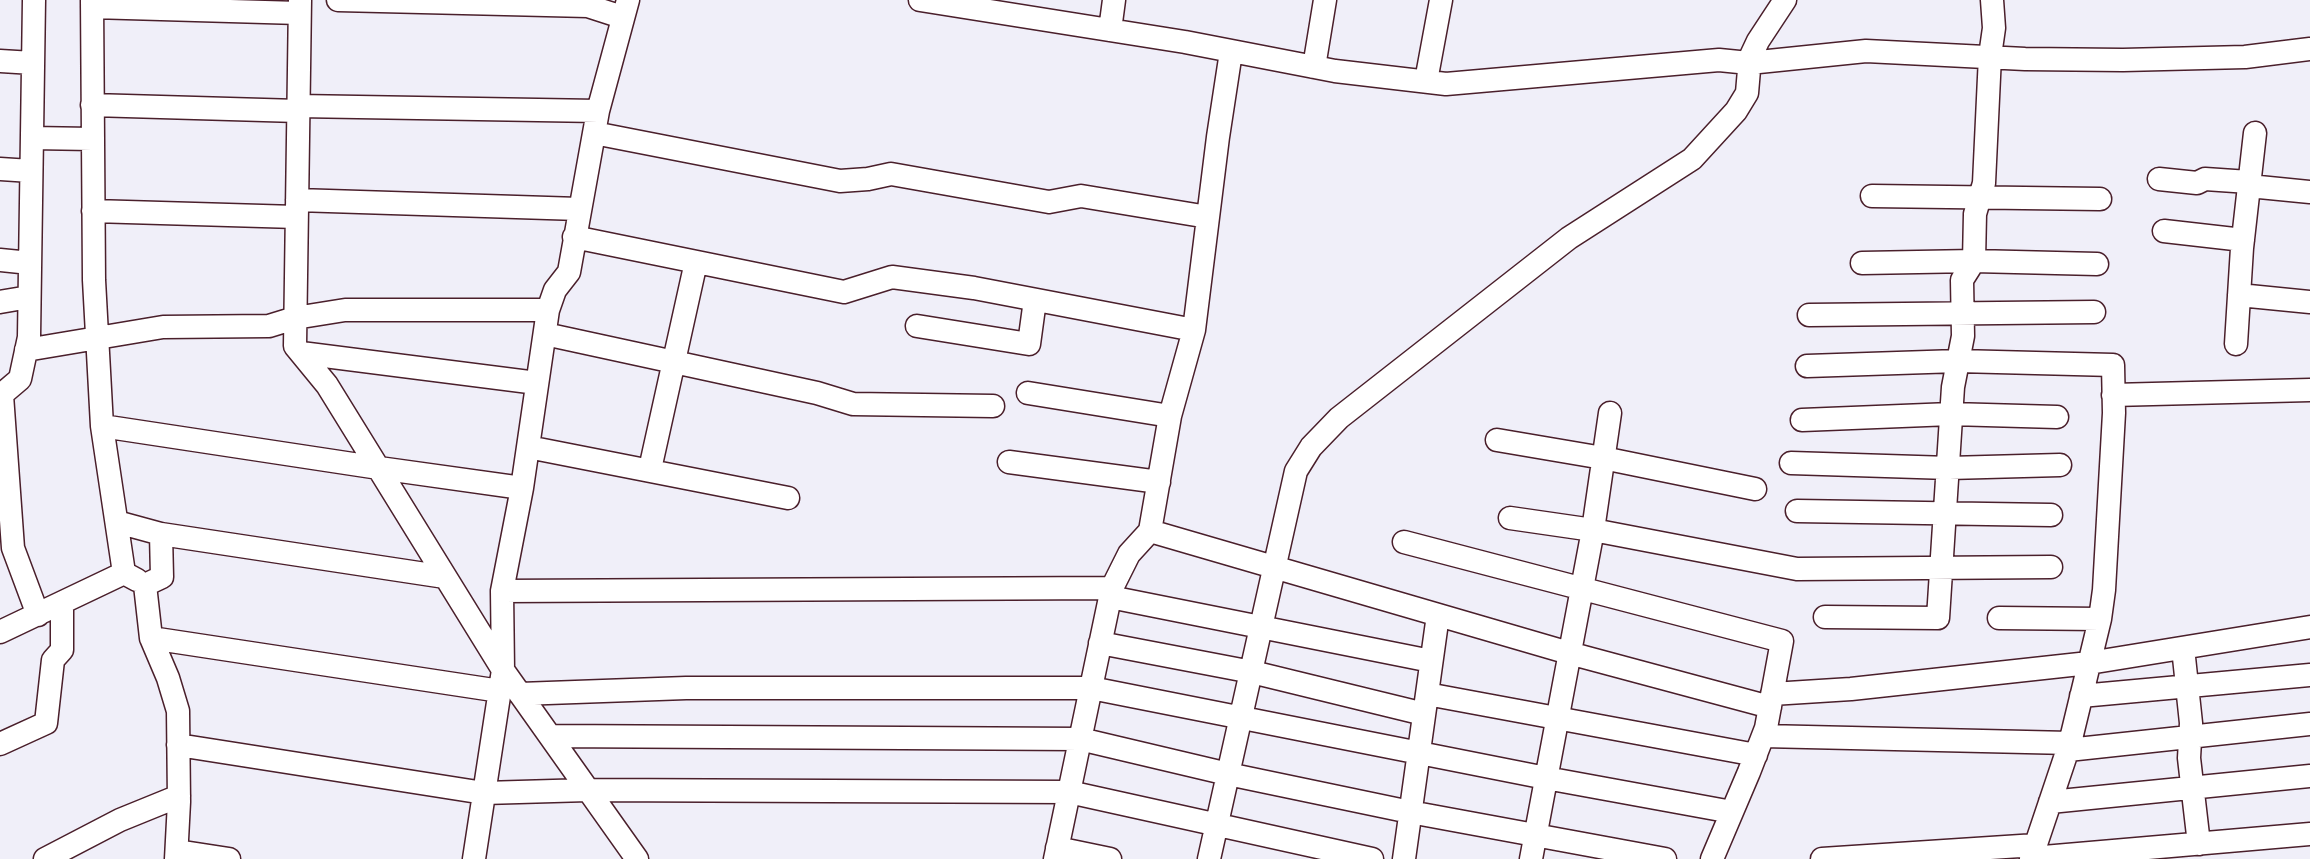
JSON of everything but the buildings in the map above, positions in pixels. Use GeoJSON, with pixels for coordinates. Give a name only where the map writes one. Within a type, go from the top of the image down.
{"type":"FeatureCollection","features":[{"type":"Feature","properties":{"kind":"street"},"geometry":{"type":"LineString","coordinates":[[34,0],[29,337],[20,380],[1,395],[6,551],[38,615]]}},
{"type":"Feature","properties":{"kind":"street"},"geometry":{"type":"LineString","coordinates":[[338,0],[588,6],[625,9],[598,111],[579,209],[569,272],[554,290],[548,310],[522,488],[502,590],[507,685],[484,793],[474,859]]}},
{"type":"Feature","properties":{"kind":"street"},"geometry":{"type":"LineString","coordinates":[[920,0],[1031,8],[1110,30],[1314,67],[1446,84],[1719,60],[1749,63],[1866,51],[1990,56],[2025,59],[2123,60],[2245,57],[2310,48]]}},
{"type":"Feature","properties":{"kind":"street"},"geometry":{"type":"LineString","coordinates":[[1110,30],[1114,0]]}},
{"type":"Feature","properties":{"kind":"street"},"geometry":{"type":"LineString","coordinates":[[1314,67],[1325,0]]}},
{"type":"Feature","properties":{"kind":"street"},"geometry":{"type":"LineString","coordinates":[[1426,82],[1441,0]]}},
{"type":"Feature","properties":{"kind":"street"},"geometry":{"type":"LineString","coordinates":[[1209,859],[1296,471],[1311,447],[1339,418],[1569,238],[1692,159],[1736,111],[1747,93],[1749,63],[1758,41],[1785,0]]}},
{"type":"Feature","properties":{"kind":"street"},"geometry":{"type":"LineString","coordinates":[[1825,617],[1938,618],[1946,514],[1953,387],[1963,336],[1962,280],[1974,261],[1974,214],[1984,183],[1990,56],[1994,28],[1992,0]]}},
{"type":"Feature","properties":{"kind":"street"},"geometry":{"type":"LineString","coordinates":[[124,573],[102,426],[93,211],[92,4],[300,7],[295,346],[327,385],[445,576],[507,685],[550,736],[636,859]]}},
{"type":"Feature","properties":{"kind":"street"},"geometry":{"type":"LineString","coordinates":[[1110,859],[1056,854],[1111,593],[1129,554],[1150,531],[1170,416],[1194,330],[1231,52]]}},
{"type":"Feature","properties":{"kind":"street"},"geometry":{"type":"LineString","coordinates":[[0,61],[33,64]]}},
{"type":"Feature","properties":{"kind":"street"},"geometry":{"type":"LineString","coordinates":[[92,105],[298,109],[598,111]]}},
{"type":"Feature","properties":{"kind":"street"},"geometry":{"type":"LineString","coordinates":[[594,133],[840,181],[868,180],[892,174],[1049,202],[1082,196],[1208,217]]}},
{"type":"Feature","properties":{"kind":"street"},"geometry":{"type":"LineString","coordinates":[[2236,344],[2243,240],[2255,133]]}},
{"type":"Feature","properties":{"kind":"street"},"geometry":{"type":"LineString","coordinates":[[32,138],[92,139]]}},
{"type":"Feature","properties":{"kind":"street"},"geometry":{"type":"LineString","coordinates":[[0,169],[31,171]]}},
{"type":"Feature","properties":{"kind":"street"},"geometry":{"type":"LineString","coordinates":[[2159,179],[2196,183],[2205,178],[2310,192]]}},
{"type":"Feature","properties":{"kind":"street"},"geometry":{"type":"LineString","coordinates":[[1872,196],[2100,199]]}},
{"type":"Feature","properties":{"kind":"street"},"geometry":{"type":"LineString","coordinates":[[93,211],[297,208],[579,209]]}},
{"type":"Feature","properties":{"kind":"street"},"geometry":{"type":"LineString","coordinates":[[2164,231],[2243,240]]}},
{"type":"Feature","properties":{"kind":"street"},"geometry":{"type":"LineString","coordinates":[[574,237],[844,292],[892,277],[974,288],[1194,330]]}},
{"type":"Feature","properties":{"kind":"street"},"geometry":{"type":"LineString","coordinates":[[0,260],[30,263]]}},
{"type":"Feature","properties":{"kind":"street"},"geometry":{"type":"LineString","coordinates":[[1862,263],[1974,261],[2097,264]]}},
{"type":"Feature","properties":{"kind":"street"},"geometry":{"type":"LineString","coordinates":[[650,469],[696,262]]}},
{"type":"Feature","properties":{"kind":"street"},"geometry":{"type":"LineString","coordinates":[[2239,295],[2310,302]]}},
{"type":"Feature","properties":{"kind":"street"},"geometry":{"type":"LineString","coordinates":[[0,302],[29,297]]}},
{"type":"Feature","properties":{"kind":"street"},"geometry":{"type":"LineString","coordinates":[[917,326],[1029,344],[1036,300]]}},
{"type":"Feature","properties":{"kind":"street"},"geometry":{"type":"LineString","coordinates":[[26,350],[98,340],[163,327],[269,326],[295,318],[345,310],[548,310]]}},
{"type":"Feature","properties":{"kind":"street"},"geometry":{"type":"LineString","coordinates":[[1809,315],[2094,312]]}},
{"type":"Feature","properties":{"kind":"street"},"geometry":{"type":"LineString","coordinates":[[545,334],[816,393],[853,404],[993,406]]}},
{"type":"Feature","properties":{"kind":"street"},"geometry":{"type":"LineString","coordinates":[[301,353],[537,383]]}},
{"type":"Feature","properties":{"kind":"street"},"geometry":{"type":"LineString","coordinates":[[1807,366],[1958,361],[2113,365],[2104,590],[2100,619],[2069,746],[2033,854]]}},
{"type":"Feature","properties":{"kind":"street"},"geometry":{"type":"LineString","coordinates":[[2113,395],[2310,390]]}},
{"type":"Feature","properties":{"kind":"street"},"geometry":{"type":"LineString","coordinates":[[1028,393],[1170,416]]}},
{"type":"Feature","properties":{"kind":"street"},"geometry":{"type":"LineString","coordinates":[[1532,859],[1569,652],[1593,530],[1610,413]]}},
{"type":"Feature","properties":{"kind":"street"},"geometry":{"type":"LineString","coordinates":[[1802,420],[1952,414],[2057,416]]}},
{"type":"Feature","properties":{"kind":"street"},"geometry":{"type":"LineString","coordinates":[[102,426],[378,468],[522,488]]}},
{"type":"Feature","properties":{"kind":"street"},"geometry":{"type":"LineString","coordinates":[[1497,440],[1603,458],[1755,489]]}},
{"type":"Feature","properties":{"kind":"street"},"geometry":{"type":"LineString","coordinates":[[528,447],[650,469],[788,498]]}},
{"type":"Feature","properties":{"kind":"street"},"geometry":{"type":"LineString","coordinates":[[1009,462],[1159,482]]}},
{"type":"Feature","properties":{"kind":"street"},"geometry":{"type":"LineString","coordinates":[[1791,463],[1948,468],[2060,465]]}},
{"type":"Feature","properties":{"kind":"street"},"geometry":{"type":"LineString","coordinates":[[1797,511],[2051,515]]}},
{"type":"Feature","properties":{"kind":"street"},"geometry":{"type":"LineString","coordinates":[[1510,518],[1593,530],[1797,569],[2051,567]]}},
{"type":"Feature","properties":{"kind":"street"},"geometry":{"type":"LineString","coordinates":[[116,522],[161,534],[445,576]]}},
{"type":"Feature","properties":{"kind":"street"},"geometry":{"type":"LineString","coordinates":[[1150,531],[1275,569],[1569,652],[1771,700],[1851,689],[2089,663],[2310,627]]}},
{"type":"Feature","properties":{"kind":"street"},"geometry":{"type":"LineString","coordinates":[[145,585],[162,576],[161,534]]}},
{"type":"Feature","properties":{"kind":"street"},"geometry":{"type":"LineString","coordinates":[[1404,542],[1782,642],[1771,700],[1759,745],[1712,859]]}},
{"type":"Feature","properties":{"kind":"street"},"geometry":{"type":"LineString","coordinates":[[124,573],[145,585]]}},
{"type":"Feature","properties":{"kind":"street"},"geometry":{"type":"LineString","coordinates":[[0,632],[62,604],[124,573]]}},
{"type":"Feature","properties":{"kind":"street"},"geometry":{"type":"LineString","coordinates":[[145,585],[151,638],[168,678],[178,711],[179,796],[177,855],[228,859]]}},
{"type":"Feature","properties":{"kind":"street"},"geometry":{"type":"LineString","coordinates":[[502,590],[1111,593],[1262,627],[1431,661]]}},
{"type":"Feature","properties":{"kind":"street"},"geometry":{"type":"LineString","coordinates":[[0,744],[46,723],[53,660],[62,650],[62,604]]}},
{"type":"Feature","properties":{"kind":"street"},"geometry":{"type":"LineString","coordinates":[[1404,859],[1438,615]]}},
{"type":"Feature","properties":{"kind":"street"},"geometry":{"type":"LineString","coordinates":[[1999,618],[2100,619]]}},
{"type":"Feature","properties":{"kind":"street"},"geometry":{"type":"LineString","coordinates":[[151,638],[507,685],[694,688],[1091,688],[1546,778],[1732,812]]}},
{"type":"Feature","properties":{"kind":"street"},"geometry":{"type":"LineString","coordinates":[[1100,643],[1425,704],[1557,718],[1759,745],[2069,746],[2190,737],[2310,724]]}},
{"type":"Feature","properties":{"kind":"street"},"geometry":{"type":"LineString","coordinates":[[2183,648],[2190,737],[2189,758],[2192,788],[2191,849]]}},
{"type":"Feature","properties":{"kind":"street"},"geometry":{"type":"LineString","coordinates":[[2081,696],[2310,675]]}},
{"type":"Feature","properties":{"kind":"street"},"geometry":{"type":"LineString","coordinates":[[550,736],[1080,739],[1228,774],[1410,812],[1665,859]]}},
{"type":"Feature","properties":{"kind":"street"},"geometry":{"type":"LineString","coordinates":[[178,745],[484,793],[588,790],[1069,792],[1372,859]]}},
{"type":"Feature","properties":{"kind":"street"},"geometry":{"type":"LineString","coordinates":[[2050,802],[2310,776]]}},
{"type":"Feature","properties":{"kind":"street"},"geometry":{"type":"LineString","coordinates":[[45,859],[120,820],[179,796]]}},
{"type":"Feature","properties":{"kind":"street"},"geometry":{"type":"LineString","coordinates":[[1822,859],[2191,849],[2310,834]]}}]}
